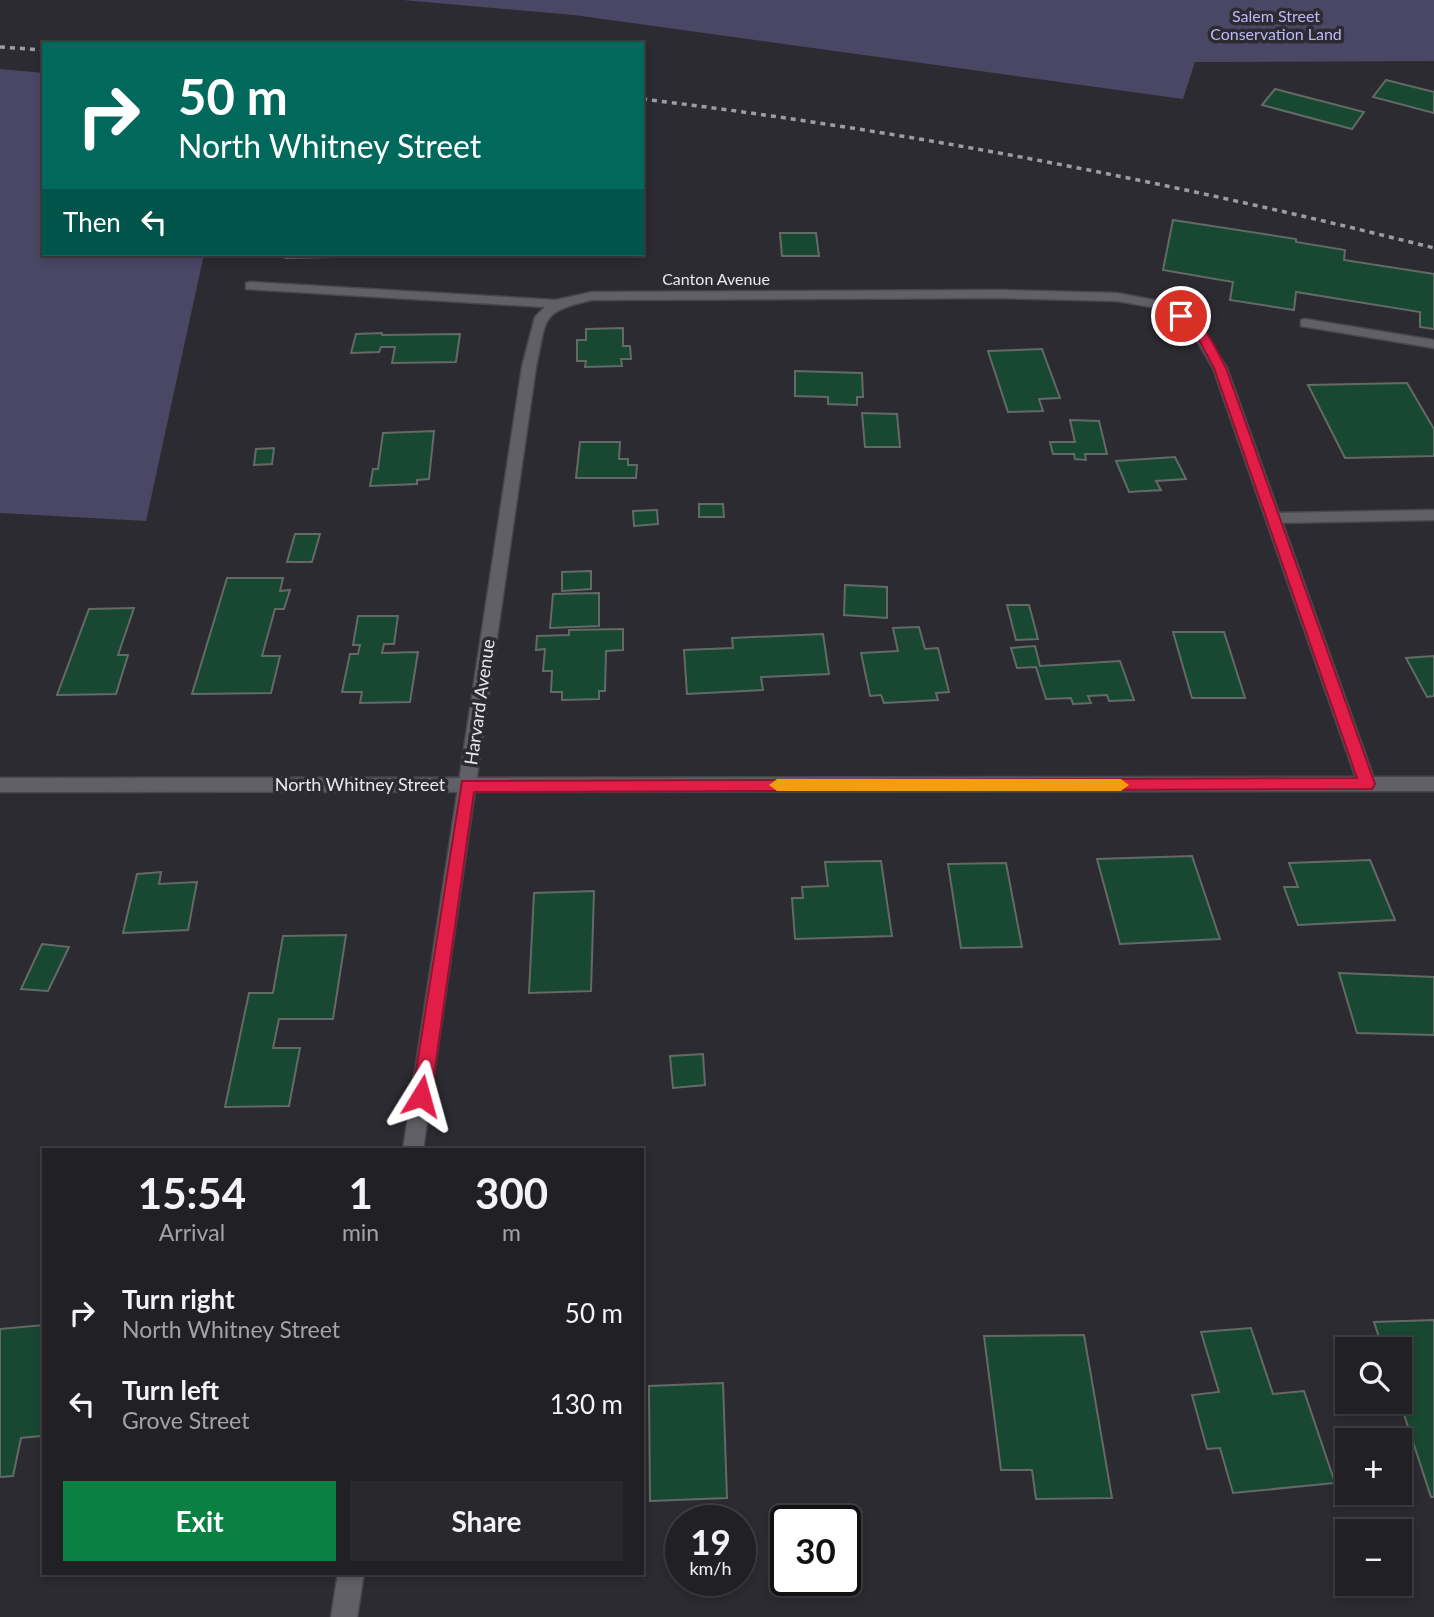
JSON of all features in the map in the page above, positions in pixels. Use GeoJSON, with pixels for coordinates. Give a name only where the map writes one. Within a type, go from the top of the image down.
{"type":"FeatureCollection","features":[{"type":"Feature","properties":{"kind":"street","name":"Canton Avenue"},"geometry":{"type":"LineString","coordinates":[[250,286],[556,304],[592,296],[1001,294],[1116,297],[1155,304],[1193,324],[1203,337],[1220,368],[1275,518]]}},
{"type":"Feature","properties":{"kind":"street","name":"Harvard Avenue"},"geometry":{"type":"LineString","coordinates":[[414,1148],[529,367],[541,317],[556,304]]}},
{"type":"Feature","properties":{"kind":"street"},"geometry":{"type":"LineString","coordinates":[[1305,323],[1434,344]]}},
{"type":"Feature","properties":{"kind":"street"},"geometry":{"type":"LineString","coordinates":[[1367,784],[1275,518],[1434,515]]}},
{"type":"Feature","properties":{"kind":"street","name":"North Whitney Street"},"geometry":{"type":"LineString","coordinates":[[0,785],[1434,784]]}},
{"type":"Feature","properties":{"kind":"street"},"geometry":{"type":"LineString","coordinates":[[344,1617],[351,1575]]}},
{"type":"Feature","properties":{"kind":"green space","name":"Salem Street Conservation Land"},"geometry":{"type":"Polygon","coordinates":[[[403,0],[1434,0],[1434,61],[1195,62],[1183,99],[574,15],[403,0]]]}},
{"type":"Feature","properties":{"kind":"green space"},"geometry":{"type":"Polygon","coordinates":[[[0,69],[42,73],[42,256],[204,256],[146,521],[0,513],[0,69]]]}},
{"type":"Feature","properties":{"kind":"building"},"geometry":{"type":"Polygon","coordinates":[[[1386,80],[1434,92],[1434,113],[1373,97],[1386,80]]]}},
{"type":"Feature","properties":{"kind":"building"},"geometry":{"type":"Polygon","coordinates":[[[1275,89],[1364,112],[1352,129],[1262,105],[1275,89]]]}},
{"type":"Feature","properties":{"kind":"building"},"geometry":{"type":"Polygon","coordinates":[[[1173,220],[1296,239],[1296,242],[1345,250],[1344,260],[1434,274],[1434,329],[1420,327],[1420,312],[1296,292],[1294,310],[1230,300],[1233,282],[1163,270],[1173,220]]]}},
{"type":"Feature","properties":{"kind":"building"},"geometry":{"type":"Polygon","coordinates":[[[780,233],[816,233],[819,256],[782,256],[780,233]]]}},
{"type":"Feature","properties":{"kind":"building"},"geometry":{"type":"Polygon","coordinates":[[[287,256],[335,256],[335,257],[286,258],[287,256]]]}},
{"type":"Feature","properties":{"kind":"building"},"geometry":{"type":"Polygon","coordinates":[[[420,256],[482,256],[482,257],[420,256]]]}},
{"type":"Feature","properties":{"kind":"building"},"geometry":{"type":"Polygon","coordinates":[[[623,328],[623,346],[630,346],[631,359],[621,359],[622,366],[585,367],[586,361],[577,361],[577,340],[586,340],[586,329],[623,328]]]}},
{"type":"Feature","properties":{"kind":"building"},"geometry":{"type":"Polygon","coordinates":[[[356,334],[460,334],[456,362],[392,363],[395,347],[381,347],[379,352],[351,353],[356,334]]]}},
{"type":"Feature","properties":{"kind":"building"},"geometry":{"type":"Polygon","coordinates":[[[1042,349],[1060,398],[1039,399],[1043,411],[1008,412],[988,351],[1042,349]]]}},
{"type":"Feature","properties":{"kind":"building"},"geometry":{"type":"Polygon","coordinates":[[[795,371],[862,373],[863,397],[857,397],[857,405],[828,404],[828,397],[795,396],[795,371]]]}},
{"type":"Feature","properties":{"kind":"building"},"geometry":{"type":"Polygon","coordinates":[[[1407,383],[1434,429],[1434,456],[1345,458],[1308,385],[1407,383]]]}},
{"type":"Feature","properties":{"kind":"building"},"geometry":{"type":"Polygon","coordinates":[[[862,413],[897,414],[900,447],[865,447],[862,413]]]}},
{"type":"Feature","properties":{"kind":"building"},"geometry":{"type":"Polygon","coordinates":[[[1070,420],[1099,421],[1107,454],[1085,454],[1086,460],[1075,459],[1074,454],[1053,454],[1050,442],[1075,442],[1070,420]]]}},
{"type":"Feature","properties":{"kind":"building"},"geometry":{"type":"Polygon","coordinates":[[[434,431],[429,479],[417,480],[417,484],[370,486],[373,469],[378,469],[383,433],[434,431]]]}},
{"type":"Feature","properties":{"kind":"building"},"geometry":{"type":"Polygon","coordinates":[[[580,442],[620,442],[619,459],[628,459],[628,465],[637,465],[636,478],[576,478],[580,442]]]}},
{"type":"Feature","properties":{"kind":"building"},"geometry":{"type":"Polygon","coordinates":[[[274,448],[272,464],[254,465],[256,449],[274,448]]]}},
{"type":"Feature","properties":{"kind":"building"},"geometry":{"type":"Polygon","coordinates":[[[1175,457],[1186,479],[1156,481],[1161,490],[1129,492],[1116,461],[1175,457]]]}},
{"type":"Feature","properties":{"kind":"building"},"geometry":{"type":"Polygon","coordinates":[[[699,504],[723,504],[724,517],[699,517],[699,504]]]}},
{"type":"Feature","properties":{"kind":"building"},"geometry":{"type":"Polygon","coordinates":[[[657,510],[658,524],[634,526],[633,511],[657,510]]]}},
{"type":"Feature","properties":{"kind":"building"},"geometry":{"type":"Polygon","coordinates":[[[295,534],[320,534],[312,562],[287,562],[295,534]]]}},
{"type":"Feature","properties":{"kind":"building"},"geometry":{"type":"Polygon","coordinates":[[[591,571],[591,589],[562,591],[562,572],[591,571]]]}},
{"type":"Feature","properties":{"kind":"building"},"geometry":{"type":"Polygon","coordinates":[[[227,578],[283,578],[280,591],[290,590],[284,609],[275,609],[262,656],[280,656],[271,693],[192,694],[227,578]]]}},
{"type":"Feature","properties":{"kind":"building"},"geometry":{"type":"Polygon","coordinates":[[[845,585],[887,587],[887,618],[844,615],[845,585]]]}},
{"type":"Feature","properties":{"kind":"building"},"geometry":{"type":"Polygon","coordinates":[[[599,593],[599,626],[550,628],[553,594],[599,593]]]}},
{"type":"Feature","properties":{"kind":"building"},"geometry":{"type":"Polygon","coordinates":[[[1007,605],[1029,605],[1038,639],[1016,640],[1007,605]]]}},
{"type":"Feature","properties":{"kind":"building"},"geometry":{"type":"Polygon","coordinates":[[[134,608],[118,655],[128,655],[116,694],[57,695],[89,609],[134,608]]]}},
{"type":"Feature","properties":{"kind":"building"},"geometry":{"type":"Polygon","coordinates":[[[358,616],[398,616],[394,644],[384,644],[382,653],[418,652],[410,702],[360,703],[362,692],[342,692],[350,654],[358,654],[360,645],[353,645],[358,616]]]}},
{"type":"Feature","properties":{"kind":"building"},"geometry":{"type":"Polygon","coordinates":[[[919,627],[925,649],[938,648],[949,692],[936,693],[938,700],[884,703],[881,695],[870,696],[861,653],[898,651],[893,628],[919,627]]]}},
{"type":"Feature","properties":{"kind":"building"},"geometry":{"type":"Polygon","coordinates":[[[623,629],[623,650],[606,651],[605,691],[599,691],[599,699],[562,700],[562,692],[551,692],[552,671],[543,671],[545,649],[536,650],[537,636],[569,635],[569,630],[623,629]]]}},
{"type":"Feature","properties":{"kind":"building"},"geometry":{"type":"Polygon","coordinates":[[[1173,632],[1224,632],[1245,698],[1192,698],[1173,632]]]}},
{"type":"Feature","properties":{"kind":"building"},"geometry":{"type":"Polygon","coordinates":[[[823,634],[829,674],[761,677],[763,690],[687,694],[684,650],[733,648],[732,638],[823,634]]]}},
{"type":"Feature","properties":{"kind":"building"},"geometry":{"type":"Polygon","coordinates":[[[1035,646],[1040,666],[1120,661],[1134,700],[1109,701],[1107,695],[1088,696],[1091,703],[1073,704],[1071,698],[1046,699],[1036,667],[1017,668],[1011,648],[1035,646]]]}},
{"type":"Feature","properties":{"kind":"building"},"geometry":{"type":"Polygon","coordinates":[[[1434,656],[1434,696],[1427,697],[1406,658],[1434,656]]]}},
{"type":"Feature","properties":{"kind":"building"},"geometry":{"type":"Polygon","coordinates":[[[1192,856],[1220,939],[1120,944],[1097,859],[1192,856]]]}},
{"type":"Feature","properties":{"kind":"building"},"geometry":{"type":"Polygon","coordinates":[[[1370,860],[1395,920],[1298,925],[1284,887],[1298,887],[1289,863],[1370,860]]]}},
{"type":"Feature","properties":{"kind":"building"},"geometry":{"type":"Polygon","coordinates":[[[881,861],[892,936],[795,939],[792,898],[803,898],[802,887],[828,886],[825,862],[881,861]]]}},
{"type":"Feature","properties":{"kind":"building"},"geometry":{"type":"Polygon","coordinates":[[[1006,863],[1022,947],[961,948],[948,864],[1006,863]]]}},
{"type":"Feature","properties":{"kind":"building"},"geometry":{"type":"Polygon","coordinates":[[[161,872],[159,884],[197,882],[188,930],[123,933],[137,874],[161,872]]]}},
{"type":"Feature","properties":{"kind":"building"},"geometry":{"type":"Polygon","coordinates":[[[594,891],[591,991],[529,993],[534,893],[594,891]]]}},
{"type":"Feature","properties":{"kind":"building"},"geometry":{"type":"Polygon","coordinates":[[[346,935],[333,1019],[279,1019],[273,1048],[300,1048],[289,1106],[225,1107],[249,993],[273,993],[283,936],[346,935]]]}},
{"type":"Feature","properties":{"kind":"building"},"geometry":{"type":"Polygon","coordinates":[[[42,944],[69,947],[48,991],[21,989],[42,944]]]}},
{"type":"Feature","properties":{"kind":"building"},"geometry":{"type":"Polygon","coordinates":[[[1339,973],[1434,977],[1434,1035],[1357,1033],[1339,973]]]}},
{"type":"Feature","properties":{"kind":"building"},"geometry":{"type":"Polygon","coordinates":[[[703,1054],[705,1085],[673,1088],[670,1056],[703,1054]]]}},
{"type":"Feature","properties":{"kind":"building"},"geometry":{"type":"Polygon","coordinates":[[[1434,1320],[1434,1497],[1431,1497],[1412,1439],[1412,1428],[1408,1428],[1404,1414],[1412,1414],[1412,1337],[1379,1337],[1374,1322],[1434,1320]]]}},
{"type":"Feature","properties":{"kind":"building"},"geometry":{"type":"Polygon","coordinates":[[[42,1325],[41,1436],[21,1438],[13,1476],[0,1477],[0,1329],[42,1325]]]}},
{"type":"Feature","properties":{"kind":"building"},"geometry":{"type":"Polygon","coordinates":[[[1251,1328],[1273,1394],[1304,1391],[1335,1483],[1233,1493],[1220,1448],[1207,1449],[1192,1395],[1219,1392],[1201,1332],[1251,1328]]]}},
{"type":"Feature","properties":{"kind":"building"},"geometry":{"type":"Polygon","coordinates":[[[1084,1335],[1112,1498],[1036,1499],[1032,1470],[1001,1470],[984,1336],[1084,1335]]]}},
{"type":"Feature","properties":{"kind":"building"},"geometry":{"type":"Polygon","coordinates":[[[723,1383],[727,1498],[650,1501],[649,1386],[723,1383]]]}},
{"type":"Feature","properties":{"kind":"railway"},"geometry":{"type":"LineString","coordinates":[[0,47],[42,50]]}},
{"type":"Feature","properties":{"kind":"railway"},"geometry":{"type":"LineString","coordinates":[[644,99],[842,126],[1041,161],[1238,201],[1434,248]]}},
{"type":"Feature","properties":{"kind":"slow traffic"},"geometry":{"type":"LineString","coordinates":[[777,785],[1121,785]]}},
{"type":"Feature","properties":{"kind":"route"},"geometry":{"type":"LineString","coordinates":[[421,1096],[467,786],[1367,784],[1220,368],[1203,337],[1193,324],[1181,316]]}}]}
